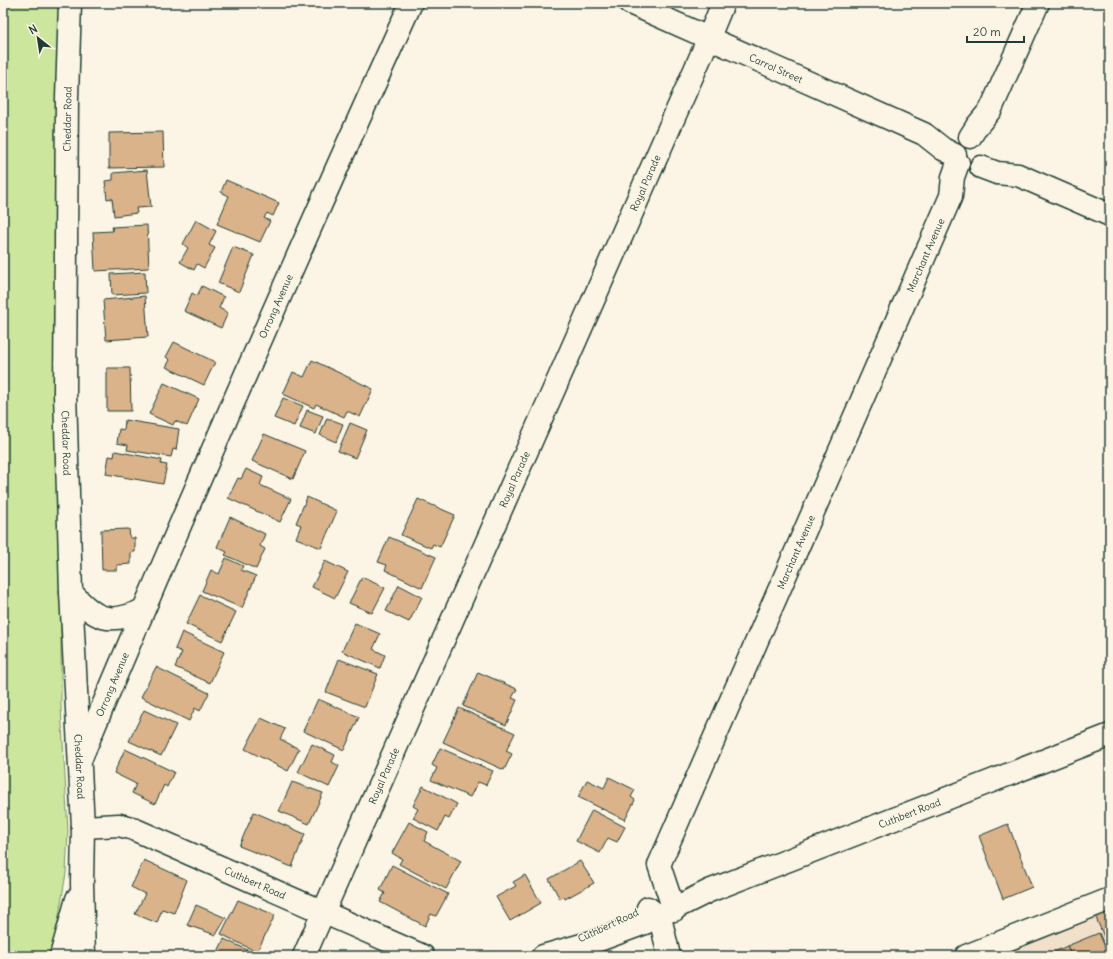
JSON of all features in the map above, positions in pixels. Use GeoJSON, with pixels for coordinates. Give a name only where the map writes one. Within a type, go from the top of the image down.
{"type":"FeatureCollection","features":[{"type":"Feature","properties":{"kind":"street","name":"Cheddar Road"},"geometry":{"type":"LineString","coordinates":[[70,3],[67,98],[65,393],[71,592],[81,758],[83,827],[82,882],[85,952]]}},
{"type":"Feature","properties":{"kind":"street","name":"Orrong Avenue"},"geometry":{"type":"LineString","coordinates":[[81,758],[143,610],[334,172],[411,3]]}},
{"type":"Feature","properties":{"kind":"street","name":"Carrol Street"},"geometry":{"type":"LineString","coordinates":[[630,3],[924,134],[943,149],[1002,160],[1018,175],[1110,215]]}},
{"type":"Feature","properties":{"kind":"street","name":"Royal Parade"},"geometry":{"type":"LineString","coordinates":[[304,956],[723,3]]}},
{"type":"Feature","properties":{"kind":"street","name":"Marchant Avenue"},"geometry":{"type":"LineString","coordinates":[[664,956],[659,911],[659,865],[951,196],[953,177],[971,154],[977,126],[991,109],[1038,3]]}},
{"type":"Feature","properties":{"kind":"street"},"geometry":{"type":"LineString","coordinates":[[71,592],[94,614],[105,618],[118,619],[143,610]]}},
{"type":"Feature","properties":{"kind":"street","name":"Cuthbert Road"},"geometry":{"type":"LineString","coordinates":[[549,954],[593,930],[659,911],[710,892],[1110,735]]}},
{"type":"Feature","properties":{"kind":"street","name":"Cuthbert Road"},"geometry":{"type":"LineString","coordinates":[[83,827],[119,825],[131,828],[324,911],[423,956]]}},
{"type":"Feature","properties":{"kind":"street","name":"Cheddar Road"},"geometry":{"type":"LineString","coordinates":[[60,956],[82,882]]}},
{"type":"Feature","properties":{"kind":"street"},"geometry":{"type":"LineString","coordinates":[[966,956],[1110,899]]}},
{"type":"Feature","properties":{"kind":"street","name":"Marchant Avenue"},"geometry":{"type":"LineString","coordinates":[[659,911],[669,956]]}},
{"type":"Feature","properties":{"kind":"shaded area"},"geometry":{"type":"Polygon","coordinates":[[[1110,895],[1110,956],[955,956],[1110,895]]]}},
{"type":"Feature","properties":{"kind":"green space"},"geometry":{"type":"Polygon","coordinates":[[[3,3],[62,3],[61,707],[68,831],[66,873],[55,940],[50,956],[3,956],[3,3]]]}},
{"type":"Feature","properties":{"kind":"building"},"geometry":{"type":"Polygon","coordinates":[[[163,132],[164,167],[109,168],[109,133],[163,132]]]}},
{"type":"Feature","properties":{"kind":"building"},"geometry":{"type":"Polygon","coordinates":[[[147,170],[151,207],[136,208],[137,213],[114,216],[112,198],[107,199],[105,181],[113,180],[113,173],[147,170]]]}},
{"type":"Feature","properties":{"kind":"building"},"geometry":{"type":"Polygon","coordinates":[[[226,180],[279,203],[273,216],[267,213],[264,218],[270,221],[260,242],[217,224],[229,196],[221,192],[226,180]]]}},
{"type":"Feature","properties":{"kind":"building"},"geometry":{"type":"Polygon","coordinates":[[[196,220],[216,231],[209,245],[215,248],[204,268],[197,264],[194,270],[180,262],[188,248],[183,244],[196,220]]]}},
{"type":"Feature","properties":{"kind":"building"},"geometry":{"type":"Polygon","coordinates":[[[147,225],[149,268],[95,271],[93,232],[113,231],[112,227],[147,225]]]}},
{"type":"Feature","properties":{"kind":"building"},"geometry":{"type":"Polygon","coordinates":[[[233,247],[254,255],[239,292],[218,283],[233,247]]]}},
{"type":"Feature","properties":{"kind":"building"},"geometry":{"type":"Polygon","coordinates":[[[145,272],[146,293],[112,295],[111,274],[145,272]]]}},
{"type":"Feature","properties":{"kind":"building"},"geometry":{"type":"Polygon","coordinates":[[[202,286],[224,297],[219,308],[228,313],[221,328],[184,311],[192,293],[197,296],[202,286]]]}},
{"type":"Feature","properties":{"kind":"building"},"geometry":{"type":"Polygon","coordinates":[[[145,296],[148,337],[106,340],[103,300],[145,296]]]}},
{"type":"Feature","properties":{"kind":"building"},"geometry":{"type":"Polygon","coordinates":[[[174,342],[215,362],[204,385],[166,367],[170,360],[166,357],[174,342]]]}},
{"type":"Feature","properties":{"kind":"building"},"geometry":{"type":"Polygon","coordinates":[[[312,360],[373,389],[360,417],[347,411],[344,417],[316,404],[314,408],[283,394],[293,372],[304,377],[312,360]]]}},
{"type":"Feature","properties":{"kind":"building"},"geometry":{"type":"Polygon","coordinates":[[[107,368],[130,368],[131,411],[107,411],[107,368]]]}},
{"type":"Feature","properties":{"kind":"building"},"geometry":{"type":"Polygon","coordinates":[[[164,383],[199,399],[187,426],[175,421],[173,425],[149,414],[164,383]]]}},
{"type":"Feature","properties":{"kind":"building"},"geometry":{"type":"Polygon","coordinates":[[[283,398],[303,406],[294,426],[274,418],[283,398]]]}},
{"type":"Feature","properties":{"kind":"building"},"geometry":{"type":"Polygon","coordinates":[[[307,410],[323,416],[316,434],[300,428],[307,410]]]}},
{"type":"Feature","properties":{"kind":"building"},"geometry":{"type":"Polygon","coordinates":[[[327,418],[343,424],[336,442],[320,435],[327,418]]]}},
{"type":"Feature","properties":{"kind":"building"},"geometry":{"type":"Polygon","coordinates":[[[125,420],[179,429],[176,450],[173,449],[171,457],[127,450],[128,445],[117,443],[119,429],[124,430],[125,420]]]}},
{"type":"Feature","properties":{"kind":"building"},"geometry":{"type":"Polygon","coordinates":[[[350,423],[367,430],[355,458],[338,451],[350,423]]]}},
{"type":"Feature","properties":{"kind":"building"},"geometry":{"type":"Polygon","coordinates":[[[264,434],[305,451],[293,479],[252,461],[264,434]]]}},
{"type":"Feature","properties":{"kind":"building"},"geometry":{"type":"Polygon","coordinates":[[[115,451],[162,460],[161,464],[167,465],[163,484],[106,474],[109,456],[114,457],[115,451]]]}},
{"type":"Feature","properties":{"kind":"building"},"geometry":{"type":"Polygon","coordinates":[[[246,469],[263,477],[260,485],[291,499],[280,522],[228,498],[238,478],[241,479],[246,469]]]}},
{"type":"Feature","properties":{"kind":"building"},"geometry":{"type":"Polygon","coordinates":[[[307,497],[337,511],[321,548],[296,538],[301,525],[296,523],[307,497]]]}},
{"type":"Feature","properties":{"kind":"building"},"geometry":{"type":"Polygon","coordinates":[[[418,499],[455,515],[440,547],[433,544],[431,548],[401,535],[418,499]]]}},
{"type":"Feature","properties":{"kind":"building"},"geometry":{"type":"Polygon","coordinates":[[[230,517],[265,534],[260,546],[265,549],[256,569],[225,555],[227,552],[217,547],[230,517]]]}},
{"type":"Feature","properties":{"kind":"building"},"geometry":{"type":"Polygon","coordinates":[[[129,529],[130,538],[135,538],[135,552],[131,552],[131,564],[117,565],[117,570],[102,570],[101,530],[129,529]]]}},
{"type":"Feature","properties":{"kind":"building"},"geometry":{"type":"Polygon","coordinates":[[[389,537],[436,557],[422,588],[385,570],[387,565],[378,562],[389,537]]]}},
{"type":"Feature","properties":{"kind":"building"},"geometry":{"type":"Polygon","coordinates":[[[226,558],[243,566],[241,570],[256,576],[242,608],[202,591],[211,570],[219,574],[226,558]]]}},
{"type":"Feature","properties":{"kind":"building"},"geometry":{"type":"Polygon","coordinates":[[[325,561],[348,572],[335,598],[312,587],[325,561]]]}},
{"type":"Feature","properties":{"kind":"building"},"geometry":{"type":"Polygon","coordinates":[[[362,577],[385,588],[372,613],[349,603],[362,577]]]}},
{"type":"Feature","properties":{"kind":"building"},"geometry":{"type":"Polygon","coordinates":[[[399,585],[422,597],[409,622],[386,611],[399,585]]]}},
{"type":"Feature","properties":{"kind":"building"},"geometry":{"type":"Polygon","coordinates":[[[200,595],[236,612],[222,641],[186,624],[200,595]]]}},
{"type":"Feature","properties":{"kind":"building"},"geometry":{"type":"Polygon","coordinates":[[[355,623],[380,634],[373,649],[385,655],[380,668],[342,651],[355,623]]]}},
{"type":"Feature","properties":{"kind":"building"},"geometry":{"type":"Polygon","coordinates":[[[182,632],[224,652],[210,683],[175,667],[182,652],[175,649],[182,632]]]}},
{"type":"Feature","properties":{"kind":"building"},"geometry":{"type":"Polygon","coordinates":[[[339,659],[378,674],[365,707],[326,692],[339,659]]]}},
{"type":"Feature","properties":{"kind":"building"},"geometry":{"type":"Polygon","coordinates":[[[156,667],[209,693],[200,711],[195,708],[189,721],[141,697],[156,667]]]}},
{"type":"Feature","properties":{"kind":"building"},"geometry":{"type":"Polygon","coordinates":[[[478,672],[517,689],[512,698],[517,700],[506,725],[463,706],[478,672]]]}},
{"type":"Feature","properties":{"kind":"building"},"geometry":{"type":"Polygon","coordinates":[[[318,699],[359,717],[344,750],[303,731],[318,699]]]}},
{"type":"Feature","properties":{"kind":"building"},"geometry":{"type":"Polygon","coordinates":[[[459,708],[515,733],[506,751],[512,754],[504,770],[443,742],[459,708]]]}},
{"type":"Feature","properties":{"kind":"building"},"geometry":{"type":"Polygon","coordinates":[[[144,710],[176,725],[161,756],[129,741],[144,710]]]}},
{"type":"Feature","properties":{"kind":"building"},"geometry":{"type":"Polygon","coordinates":[[[261,718],[285,729],[280,739],[299,749],[288,771],[245,749],[261,718]]]}},
{"type":"Feature","properties":{"kind":"building"},"geometry":{"type":"Polygon","coordinates":[[[312,744],[335,755],[332,762],[339,766],[329,787],[298,772],[312,744]]]}},
{"type":"Feature","properties":{"kind":"building"},"geometry":{"type":"Polygon","coordinates":[[[440,748],[493,771],[486,785],[478,782],[470,797],[431,780],[437,768],[432,765],[440,748]]]}},
{"type":"Feature","properties":{"kind":"building"},"geometry":{"type":"Polygon","coordinates":[[[125,749],[174,772],[167,787],[164,785],[155,804],[132,793],[136,784],[114,773],[125,749]]]}},
{"type":"Feature","properties":{"kind":"building"},"geometry":{"type":"Polygon","coordinates":[[[609,777],[635,790],[631,797],[635,800],[625,820],[578,797],[587,780],[604,788],[609,777]]]}},
{"type":"Feature","properties":{"kind":"building"},"geometry":{"type":"Polygon","coordinates":[[[292,782],[323,793],[309,824],[279,811],[292,782]]]}},
{"type":"Feature","properties":{"kind":"building"},"geometry":{"type":"Polygon","coordinates":[[[423,786],[457,804],[449,819],[445,817],[438,831],[413,818],[418,809],[413,806],[423,786]]]}},
{"type":"Feature","properties":{"kind":"building"},"geometry":{"type":"Polygon","coordinates":[[[592,810],[625,827],[617,842],[608,838],[600,853],[576,841],[592,810]]]}},
{"type":"Feature","properties":{"kind":"building"},"geometry":{"type":"Polygon","coordinates":[[[254,812],[305,834],[292,867],[239,846],[254,812]]]}},
{"type":"Feature","properties":{"kind":"building"},"geometry":{"type":"Polygon","coordinates":[[[409,822],[428,832],[424,841],[461,861],[446,889],[399,864],[402,859],[392,853],[409,822]]]}},
{"type":"Feature","properties":{"kind":"building"},"geometry":{"type":"Polygon","coordinates":[[[1008,824],[1032,887],[1003,899],[979,836],[1008,824]]]}},
{"type":"Feature","properties":{"kind":"building"},"geometry":{"type":"Polygon","coordinates":[[[144,860],[187,880],[174,913],[162,909],[157,923],[135,914],[145,894],[131,887],[144,860]]]}},
{"type":"Feature","properties":{"kind":"building"},"geometry":{"type":"Polygon","coordinates":[[[580,861],[594,883],[565,899],[564,896],[560,899],[549,879],[580,861]]]}},
{"type":"Feature","properties":{"kind":"building"},"geometry":{"type":"Polygon","coordinates":[[[392,865],[448,894],[436,916],[431,914],[425,926],[380,902],[385,893],[380,890],[392,865]]]}},
{"type":"Feature","properties":{"kind":"building"},"geometry":{"type":"Polygon","coordinates":[[[525,875],[541,903],[510,921],[496,897],[516,886],[513,882],[525,875]]]}},
{"type":"Feature","properties":{"kind":"building"},"geometry":{"type":"Polygon","coordinates":[[[238,900],[275,915],[257,952],[221,934],[238,900]]]}},
{"type":"Feature","properties":{"kind":"building"},"geometry":{"type":"Polygon","coordinates":[[[196,905],[226,918],[216,935],[187,925],[196,905]]]}},
{"type":"Feature","properties":{"kind":"building"},"geometry":{"type":"Polygon","coordinates":[[[1110,907],[1110,935],[1104,937],[1094,913],[1110,907]]]}},
{"type":"Feature","properties":{"kind":"building"},"geometry":{"type":"Polygon","coordinates":[[[1099,933],[1109,956],[1072,956],[1067,946],[1099,933]]]}},
{"type":"Feature","properties":{"kind":"building"},"geometry":{"type":"Polygon","coordinates":[[[224,939],[254,953],[253,956],[216,956],[224,939]]]}},
{"type":"Feature","properties":{"kind":"building"},"geometry":{"type":"Polygon","coordinates":[[[1067,946],[1072,956],[1056,956],[1054,952],[1067,946]]]}}]}
